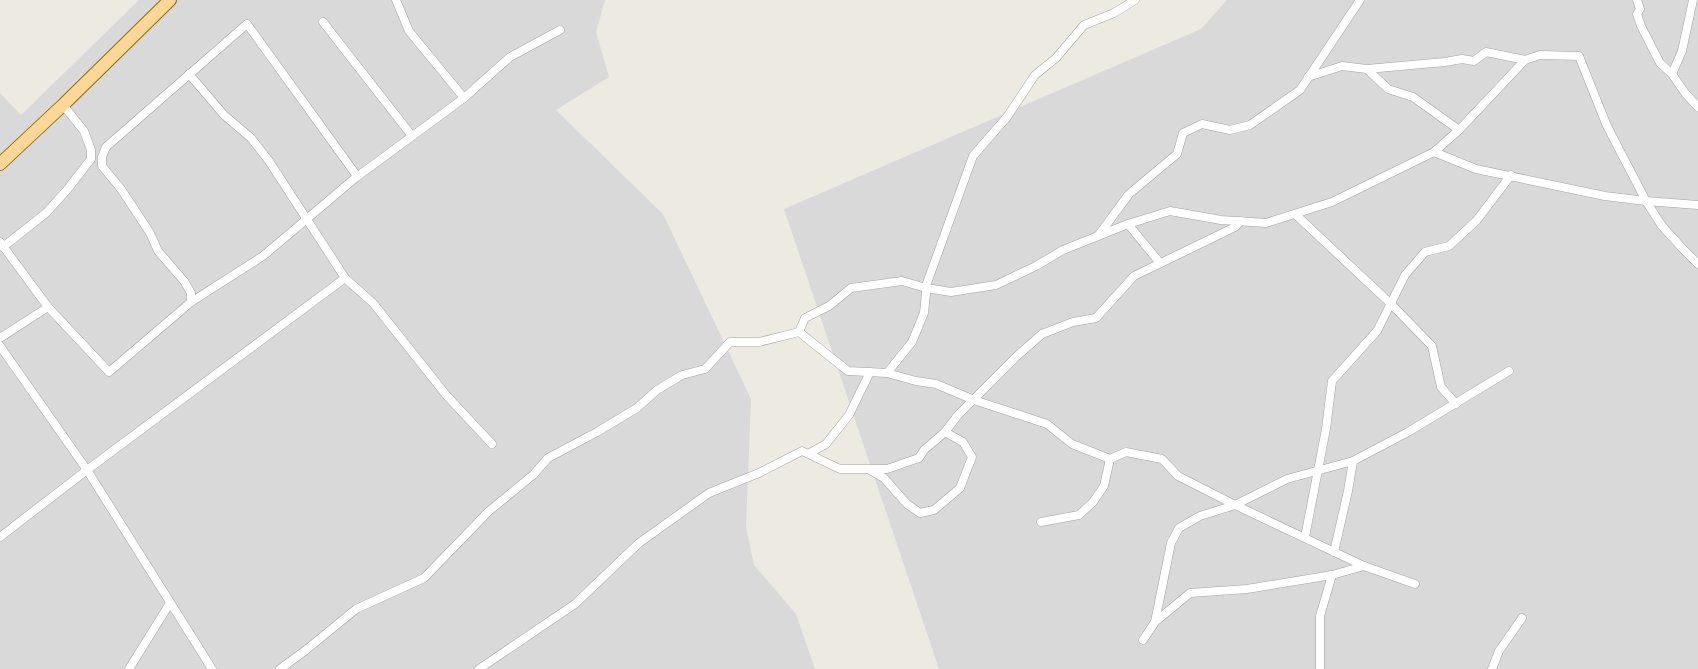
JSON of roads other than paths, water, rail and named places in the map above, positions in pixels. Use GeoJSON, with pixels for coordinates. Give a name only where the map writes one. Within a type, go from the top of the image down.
{"type":"FeatureCollection","features":[{"type":"Feature","properties":{"kind":"main road"},"geometry":{"type":"LineString","coordinates":[[0,164],[170,0]]}},
{"type":"Feature","properties":{"kind":"street"},"geometry":{"type":"LineString","coordinates":[[396,0],[409,31],[464,98]]}},
{"type":"Feature","properties":{"kind":"street"},"geometry":{"type":"LineString","coordinates":[[887,373],[912,342],[924,313],[926,288],[973,156],[1007,117],[1035,75],[1056,58],[1084,25],[1114,13],[1135,0]]}},
{"type":"Feature","properties":{"kind":"street"},"geometry":{"type":"LineString","coordinates":[[1098,236],[1129,194],[1177,154],[1183,133],[1202,124],[1230,130],[1250,125],[1300,90],[1360,0]]}},
{"type":"Feature","properties":{"kind":"street"},"geometry":{"type":"LineString","coordinates":[[1637,0],[1640,9],[1637,14],[1641,26],[1660,63],[1672,74],[1685,93],[1698,107]]}},
{"type":"Feature","properties":{"kind":"street"},"geometry":{"type":"LineString","coordinates":[[1672,74],[1682,51],[1693,0]]}},
{"type":"Feature","properties":{"kind":"street"},"geometry":{"type":"LineString","coordinates":[[323,22],[412,136]]}},
{"type":"Feature","properties":{"kind":"street"},"geometry":{"type":"LineString","coordinates":[[191,302],[192,293],[158,251],[150,233],[121,189],[102,166],[102,157],[106,147],[246,24],[358,176]]}},
{"type":"Feature","properties":{"kind":"street"},"geometry":{"type":"LineString","coordinates":[[63,105],[84,131],[91,150],[91,159],[46,213],[2,245],[48,307],[109,372],[191,302],[263,256],[358,176],[464,98],[510,57],[560,30]]}},
{"type":"Feature","properties":{"kind":"street"},"geometry":{"type":"LineString","coordinates":[[1308,77],[1342,66],[1367,70],[1462,59],[1474,61],[1486,52],[1525,60]]}},
{"type":"Feature","properties":{"kind":"street"},"geometry":{"type":"LineString","coordinates":[[280,669],[356,609],[424,578],[489,511],[533,475],[548,458],[637,408],[657,390],[682,375],[705,369],[730,342],[759,342],[798,332],[805,318],[829,306],[851,288],[902,281],[926,288],[951,292],[996,285],[1036,266],[1063,250],[1128,224],[1170,211],[1221,220],[1266,223],[1332,202],[1434,152],[1459,130],[1525,60],[1540,55],[1579,56],[1607,126],[1646,201],[1662,226],[1698,264]]}},
{"type":"Feature","properties":{"kind":"street"},"geometry":{"type":"LineString","coordinates":[[1367,70],[1388,89],[1413,97],[1459,130]]}},
{"type":"Feature","properties":{"kind":"street"},"geometry":{"type":"LineString","coordinates":[[189,74],[224,115],[251,138],[280,177],[345,278],[373,303],[447,396],[492,444]]}},
{"type":"Feature","properties":{"kind":"street"},"geometry":{"type":"LineString","coordinates":[[91,150],[102,157]]}},
{"type":"Feature","properties":{"kind":"street"},"geometry":{"type":"LineString","coordinates":[[1434,152],[1476,169],[1605,196],[1698,205]]}},
{"type":"Feature","properties":{"kind":"street"},"geometry":{"type":"LineString","coordinates":[[1304,537],[1326,429],[1332,381],[1377,331],[1405,275],[1425,252],[1449,246],[1477,220],[1511,175]]}},
{"type":"Feature","properties":{"kind":"street"},"geometry":{"type":"LineString","coordinates":[[1295,214],[1390,303],[1432,346],[1441,387],[1456,404]]}},
{"type":"Feature","properties":{"kind":"street"},"geometry":{"type":"LineString","coordinates":[[479,669],[575,604],[639,543],[708,493],[759,473],[802,451],[810,453],[840,469],[887,469],[919,458],[924,450],[945,432],[958,414],[1042,334],[1073,322],[1096,318],[1134,276],[1235,227],[1241,222]]}},
{"type":"Feature","properties":{"kind":"street"},"geometry":{"type":"LineString","coordinates":[[1128,224],[1160,263]]}},
{"type":"Feature","properties":{"kind":"street"},"geometry":{"type":"LineString","coordinates":[[0,537],[345,278]]}},
{"type":"Feature","properties":{"kind":"street"},"geometry":{"type":"LineString","coordinates":[[0,338],[48,307]]}},
{"type":"Feature","properties":{"kind":"street"},"geometry":{"type":"LineString","coordinates":[[798,332],[848,371],[887,373],[936,384],[974,400],[1047,424],[1072,444],[1110,459],[1126,452],[1162,458],[1178,476],[1364,566],[1415,584]]}},
{"type":"Feature","properties":{"kind":"street"},"geometry":{"type":"LineString","coordinates":[[0,346],[87,470],[212,669]]}},
{"type":"Feature","properties":{"kind":"street"},"geometry":{"type":"LineString","coordinates":[[1155,622],[1172,543],[1179,528],[1200,516],[1235,504],[1287,479],[1353,461],[1456,404],[1509,371]]}},
{"type":"Feature","properties":{"kind":"street"},"geometry":{"type":"LineString","coordinates":[[810,453],[826,444],[849,415],[870,372]]}},
{"type":"Feature","properties":{"kind":"street"},"geometry":{"type":"LineString","coordinates":[[868,468],[884,478],[907,504],[920,513],[934,510],[960,488],[972,458],[964,442],[945,432]]}},
{"type":"Feature","properties":{"kind":"street"},"geometry":{"type":"LineString","coordinates":[[1041,522],[1079,516],[1093,502],[1104,486],[1110,459]]}},
{"type":"Feature","properties":{"kind":"street"},"geometry":{"type":"LineString","coordinates":[[1334,552],[1353,461]]}},
{"type":"Feature","properties":{"kind":"street"},"geometry":{"type":"LineString","coordinates":[[1143,640],[1155,622],[1190,593],[1247,589],[1332,575],[1364,566]]}},
{"type":"Feature","properties":{"kind":"street"},"geometry":{"type":"LineString","coordinates":[[1320,669],[1320,616],[1332,575]]}},
{"type":"Feature","properties":{"kind":"street"},"geometry":{"type":"LineString","coordinates":[[128,669],[170,603]]}},
{"type":"Feature","properties":{"kind":"street"},"geometry":{"type":"LineString","coordinates":[[1492,669],[1499,651],[1522,618]]}}]}
